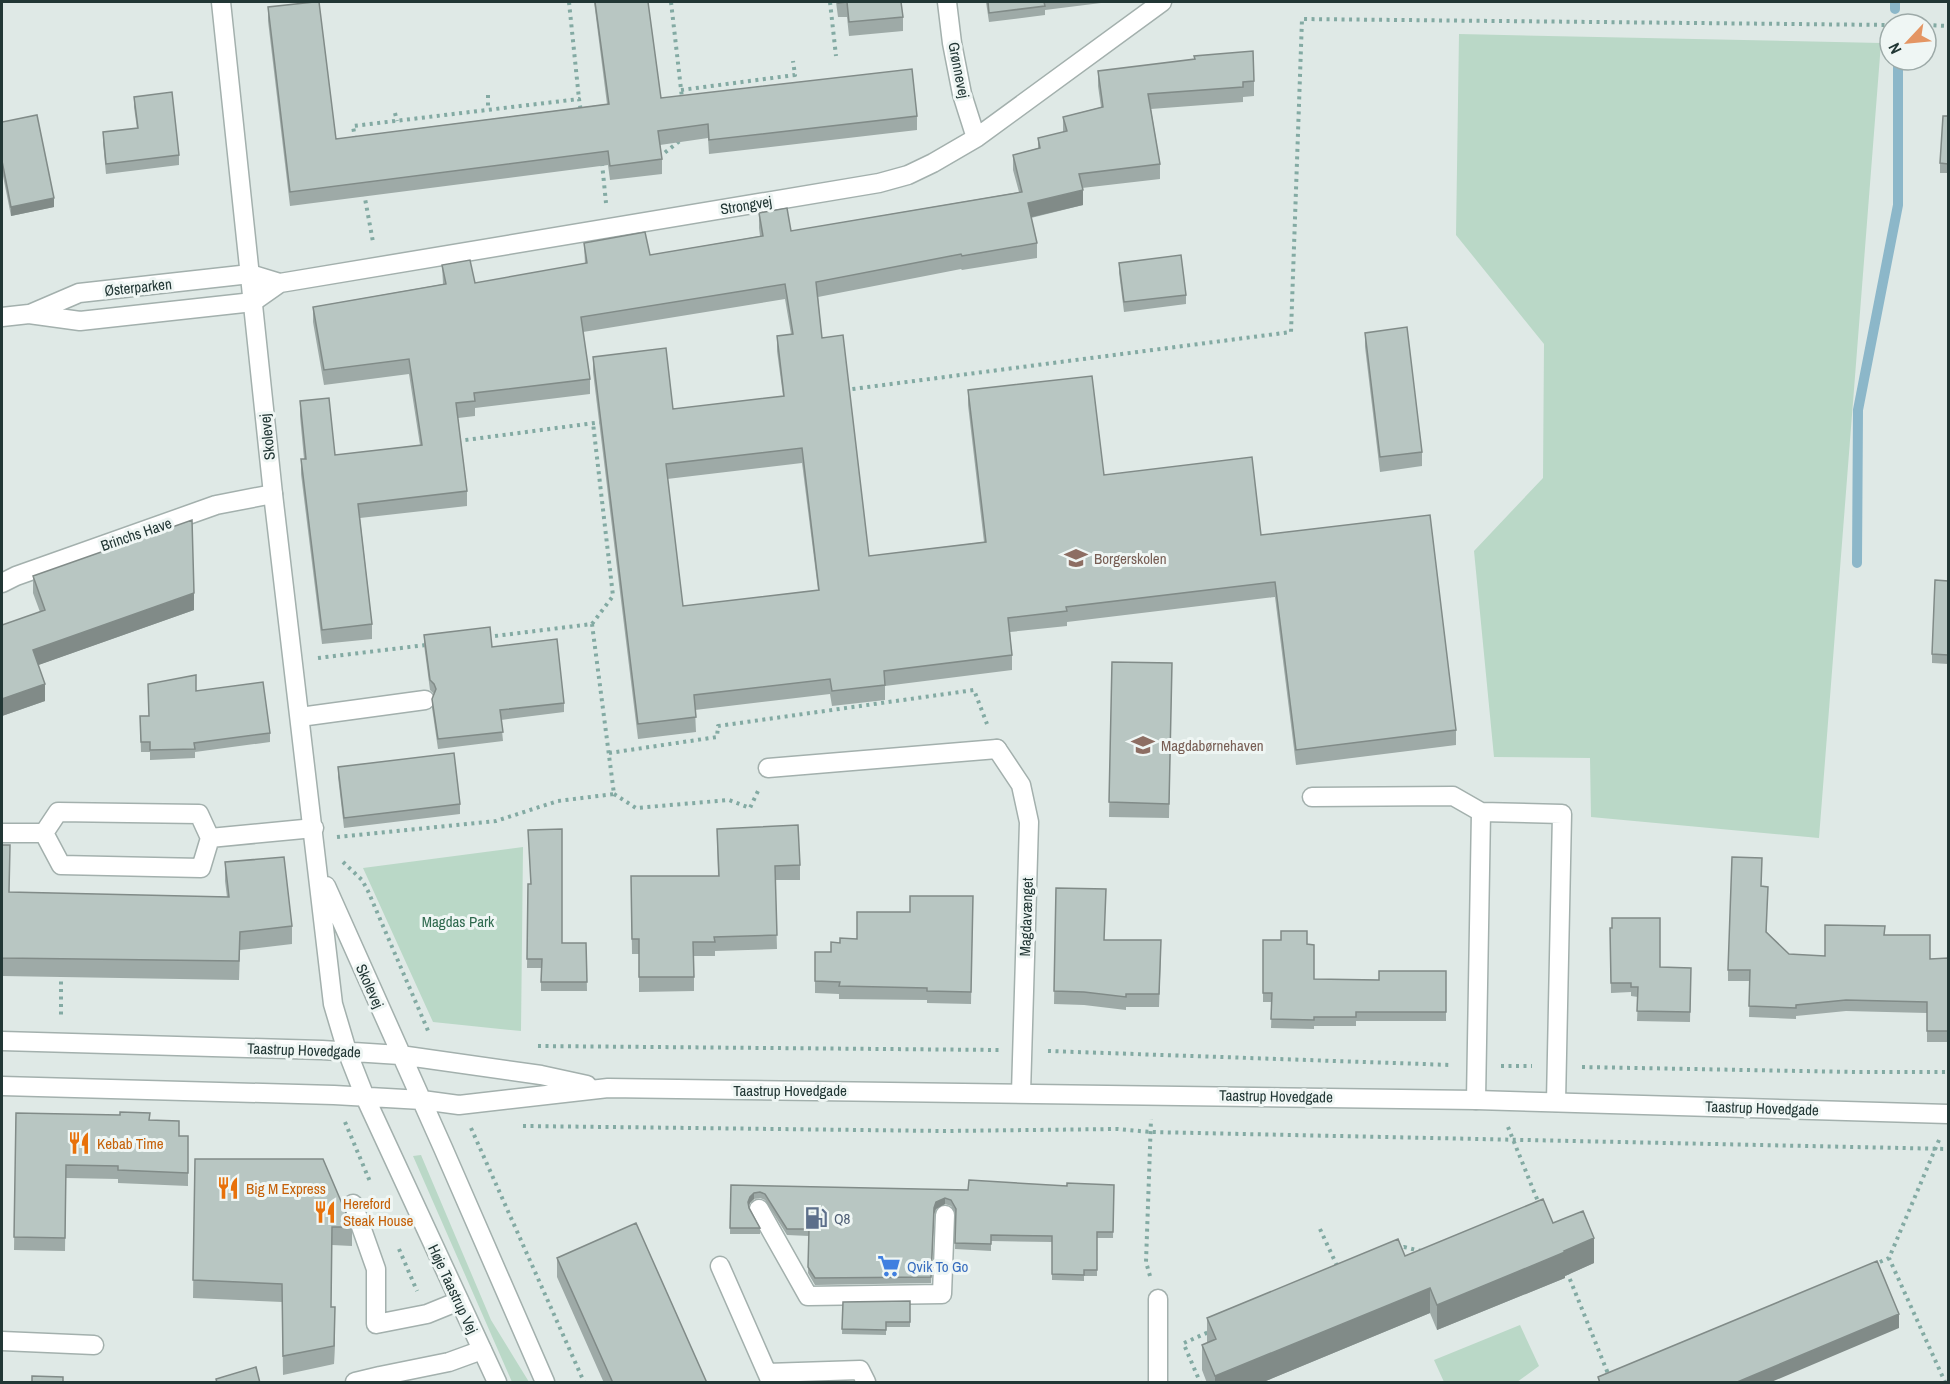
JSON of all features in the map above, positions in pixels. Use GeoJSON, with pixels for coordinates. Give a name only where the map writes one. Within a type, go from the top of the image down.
{"type":"FeatureCollection","features":[{"type":"Feature","properties":{"kind":"street","name":"Skolevej"},"geometry":{"type":"LineString","coordinates":[[221,2],[273,494],[333,1004],[347,1051],[365,1097]]}},
{"type":"Feature","properties":{"kind":"street","name":"Grønnevej"},"geometry":{"type":"LineString","coordinates":[[947,2],[962,94],[976,138]]}},
{"type":"Feature","properties":{"kind":"street","name":"Strongvej"},"geometry":{"type":"LineString","coordinates":[[252,302],[280,283],[879,183],[908,175],[933,164],[976,138],[1162,2]]}},
{"type":"Feature","properties":{"kind":"street","name":"Strongvej"},"geometry":{"type":"LineString","coordinates":[[250,274],[280,283]]}},
{"type":"Feature","properties":{"kind":"street","name":"Østerparken"},"geometry":{"type":"LineString","coordinates":[[29,314],[79,293],[250,274]]}},
{"type":"Feature","properties":{"kind":"street","name":"Østerparken"},"geometry":{"type":"LineString","coordinates":[[2,317],[29,314],[80,321],[252,302]]}},
{"type":"Feature","properties":{"kind":"street","name":"Brinchs Have"},"geometry":{"type":"LineString","coordinates":[[2,583],[216,505],[273,494]]}},
{"type":"Feature","properties":{"kind":"street"},"geometry":{"type":"LineString","coordinates":[[300,717],[425,700]]}},
{"type":"Feature","properties":{"kind":"street"},"geometry":{"type":"LineString","coordinates":[[768,768],[997,749]]}},
{"type":"Feature","properties":{"kind":"street","name":"Magdavænget"},"geometry":{"type":"LineString","coordinates":[[997,749],[1021,785],[1029,822],[1021,1092]]}},
{"type":"Feature","properties":{"kind":"street"},"geometry":{"type":"LineString","coordinates":[[1312,797],[1453,796],[1481,812],[1562,814],[1556,1102]]}},
{"type":"Feature","properties":{"kind":"street"},"geometry":{"type":"LineString","coordinates":[[58,812],[199,814],[210,838],[201,868],[61,866],[44,833],[58,812]]}},
{"type":"Feature","properties":{"kind":"street"},"geometry":{"type":"LineString","coordinates":[[1476,1100],[1481,812]]}},
{"type":"Feature","properties":{"kind":"street"},"geometry":{"type":"LineString","coordinates":[[2,833],[44,833]]}},
{"type":"Feature","properties":{"kind":"street"},"geometry":{"type":"LineString","coordinates":[[210,838],[314,834]]}},
{"type":"Feature","properties":{"kind":"street","name":"Skolevej"},"geometry":{"type":"LineString","coordinates":[[319,871],[422,1100]]}},
{"type":"Feature","properties":{"kind":"street","name":"Taastrup Hovedgade"},"geometry":{"type":"LineString","coordinates":[[2,1041],[347,1051],[400,1055],[541,1075],[603,1088]]}},
{"type":"Feature","properties":{"kind":"street","name":"Taastrup Hovedgade"},"geometry":{"type":"LineString","coordinates":[[2,1086],[365,1097],[422,1100],[459,1105],[603,1088],[1476,1100],[1948,1114]]}},
{"type":"Feature","properties":{"kind":"street","name":"Høje Taastrup Vej"},"geometry":{"type":"LineString","coordinates":[[365,1097],[497,1383]]}},
{"type":"Feature","properties":{"kind":"street"},"geometry":{"type":"LineString","coordinates":[[422,1100],[545,1383]]}},
{"type":"Feature","properties":{"kind":"street"},"geometry":{"type":"LineString","coordinates":[[353,1204],[376,1269],[376,1324],[428,1314],[459,1300]]}},
{"type":"Feature","properties":{"kind":"street"},"geometry":{"type":"LineString","coordinates":[[759,1209],[808,1296],[942,1294],[945,1215]]}},
{"type":"Feature","properties":{"kind":"street"},"geometry":{"type":"LineString","coordinates":[[720,1266],[769,1378],[860,1370],[866,1383]]}},
{"type":"Feature","properties":{"kind":"street"},"geometry":{"type":"LineString","coordinates":[[1158,1299],[1158,1383]]}},
{"type":"Feature","properties":{"kind":"street"},"geometry":{"type":"LineString","coordinates":[[2,1341],[94,1345]]}},
{"type":"Feature","properties":{"kind":"street"},"geometry":{"type":"LineString","coordinates":[[355,1383],[382,1379],[449,1362],[482,1350]]}},
{"type":"Feature","properties":{"kind":"path"},"geometry":{"type":"LineString","coordinates":[[569,2],[582,119]]}},
{"type":"Feature","properties":{"kind":"path"},"geometry":{"type":"LineString","coordinates":[[671,2],[682,102]]}},
{"type":"Feature","properties":{"kind":"path"},"geometry":{"type":"LineString","coordinates":[[830,2],[836,56]]}},
{"type":"Feature","properties":{"kind":"path"},"geometry":{"type":"LineString","coordinates":[[841,391],[1291,332],[1302,18],[1878,25]]}},
{"type":"Feature","properties":{"kind":"path"},"geometry":{"type":"LineString","coordinates":[[681,90],[795,75],[793,61]]}},
{"type":"Feature","properties":{"kind":"path"},"geometry":{"type":"LineString","coordinates":[[488,95],[488,110]]}},
{"type":"Feature","properties":{"kind":"path"},"geometry":{"type":"LineString","coordinates":[[357,149],[352,126],[579,99]]}},
{"type":"Feature","properties":{"kind":"path"},"geometry":{"type":"LineString","coordinates":[[395,113],[397,121]]}},
{"type":"Feature","properties":{"kind":"path"},"geometry":{"type":"LineString","coordinates":[[653,155],[663,154],[686,136]]}},
{"type":"Feature","properties":{"kind":"path"},"geometry":{"type":"LineString","coordinates":[[595,160],[601,159],[609,227]]}},
{"type":"Feature","properties":{"kind":"path"},"geometry":{"type":"LineString","coordinates":[[363,184],[377,266]]}},
{"type":"Feature","properties":{"kind":"path"},"geometry":{"type":"LineString","coordinates":[[454,441],[605,422]]}},
{"type":"Feature","properties":{"kind":"path"},"geometry":{"type":"LineString","coordinates":[[593,423],[613,596],[592,624],[614,794]]}},
{"type":"Feature","properties":{"kind":"path"},"geometry":{"type":"LineString","coordinates":[[477,638],[592,624]]}},
{"type":"Feature","properties":{"kind":"path"},"geometry":{"type":"LineString","coordinates":[[293,661],[431,644]]}},
{"type":"Feature","properties":{"kind":"path"},"geometry":{"type":"LineString","coordinates":[[609,753],[717,737],[718,726],[974,690],[997,749]]}},
{"type":"Feature","properties":{"kind":"path"},"geometry":{"type":"LineString","coordinates":[[314,834],[340,837],[496,821],[558,801],[614,794],[636,808],[729,800],[750,808],[768,768]]}},
{"type":"Feature","properties":{"kind":"path"},"geometry":{"type":"LineString","coordinates":[[340,837],[341,846]]}},
{"type":"Feature","properties":{"kind":"path"},"geometry":{"type":"LineString","coordinates":[[342,854],[344,863],[362,880],[374,902],[432,1039],[425,1039],[436,1060]]}},
{"type":"Feature","properties":{"kind":"path"},"geometry":{"type":"LineString","coordinates":[[61,972],[62,1043]]}},
{"type":"Feature","properties":{"kind":"path"},"geometry":{"type":"LineString","coordinates":[[530,1046],[1022,1050],[1476,1066],[1856,1072],[1948,1071]]}},
{"type":"Feature","properties":{"kind":"path"},"geometry":{"type":"LineString","coordinates":[[1152,1095],[1146,1262],[1158,1299]]}},
{"type":"Feature","properties":{"kind":"path"},"geometry":{"type":"LineString","coordinates":[[1497,1101],[1542,1212]]}},
{"type":"Feature","properties":{"kind":"path"},"geometry":{"type":"LineString","coordinates":[[479,1125],[470,1125],[584,1383]]}},
{"type":"Feature","properties":{"kind":"path"},"geometry":{"type":"LineString","coordinates":[[521,1126],[885,1131],[1118,1129],[1150,1132],[1948,1149]]}},
{"type":"Feature","properties":{"kind":"path"},"geometry":{"type":"LineString","coordinates":[[1867,1267],[1889,1258],[1940,1138]]}},
{"type":"Feature","properties":{"kind":"path"},"geometry":{"type":"LineString","coordinates":[[1320,1229],[1340,1274]]}},
{"type":"Feature","properties":{"kind":"path"},"geometry":{"type":"LineString","coordinates":[[1393,1251],[1404,1247],[1426,1252]]}},
{"type":"Feature","properties":{"kind":"path"},"geometry":{"type":"LineString","coordinates":[[1889,1258],[1945,1383]]}},
{"type":"Feature","properties":{"kind":"path"},"geometry":{"type":"LineString","coordinates":[[1565,1267],[1610,1377],[1603,1380]]}},
{"type":"Feature","properties":{"kind":"path"},"geometry":{"type":"LineString","coordinates":[[1184,1343],[1215,1329]]}},
{"type":"Feature","properties":{"kind":"green space"},"geometry":{"type":"Polygon","coordinates":[[[1459,34],[1878,43],[1879,72],[1819,838],[1591,817],[1590,758],[1494,757],[1474,551],[1543,478],[1544,344],[1456,235],[1459,34]]]}},
{"type":"Feature","properties":{"kind":"green space","name":"Magdas Park"},"geometry":{"type":"Polygon","coordinates":[[[523,847],[521,1031],[433,1022],[363,868],[523,847]]]}},
{"type":"Feature","properties":{"kind":"green space"},"geometry":{"type":"Polygon","coordinates":[[[421,1155],[491,1320],[529,1382],[512,1382],[413,1156],[421,1155]]]}},
{"type":"Feature","properties":{"kind":"green space"},"geometry":{"type":"Polygon","coordinates":[[[1520,1325],[1539,1366],[1517,1382],[1444,1382],[1434,1360],[1520,1325]]]}},
{"type":"Feature","properties":{"kind":"building"},"geometry":{"type":"Polygon","coordinates":[[[319,2],[336,139],[609,104],[595,2],[648,2],[661,98],[912,69],[917,116],[709,140],[708,124],[658,131],[662,159],[610,166],[608,151],[290,192],[268,7],[319,2]]]}},
{"type":"Feature","properties":{"kind":"building"},"geometry":{"type":"Polygon","coordinates":[[[847,2],[901,2],[903,17],[849,22],[847,2]]]}},
{"type":"Feature","properties":{"kind":"building"},"geometry":{"type":"Polygon","coordinates":[[[988,2],[1044,2],[1045,6],[989,13],[988,2]]]}},
{"type":"Feature","properties":{"kind":"building"},"geometry":{"type":"Polygon","coordinates":[[[1253,51],[1254,81],[1243,82],[1243,87],[1148,94],[1160,164],[1079,174],[1083,190],[1028,203],[1037,243],[962,256],[961,254],[816,282],[822,338],[843,335],[869,556],[986,542],[968,390],[1092,376],[1104,475],[1252,457],[1261,535],[1430,515],[1456,730],[1296,750],[1275,582],[1066,607],[1067,611],[1008,618],[1012,655],[884,671],[885,685],[832,691],[830,679],[694,695],[696,717],[638,724],[593,357],[666,348],[673,409],[784,396],[777,336],[793,334],[785,284],[581,317],[590,379],[474,393],[475,401],[456,403],[467,491],[358,504],[372,624],[322,630],[301,459],[306,459],[300,401],[329,398],[335,455],[422,445],[409,359],[324,370],[313,307],[446,284],[442,265],[470,260],[475,283],[587,263],[584,243],[645,232],[650,255],[763,236],[759,213],[787,208],[791,231],[1022,192],[1013,155],[1040,148],[1038,138],[1067,131],[1063,117],[1103,107],[1098,71],[1195,59],[1194,56],[1253,51]],[[802,448],[666,464],[683,606],[819,590],[802,448]]]}},
{"type":"Feature","properties":{"kind":"building"},"geometry":{"type":"Polygon","coordinates":[[[172,92],[179,155],[106,164],[103,132],[138,128],[134,97],[172,92]]]}},
{"type":"Feature","properties":{"kind":"building"},"geometry":{"type":"Polygon","coordinates":[[[37,115],[54,198],[11,207],[2,161],[2,122],[37,115]]]}},
{"type":"Feature","properties":{"kind":"building"},"geometry":{"type":"Polygon","coordinates":[[[1943,116],[1948,116],[1948,164],[1940,163],[1943,116]]]}},
{"type":"Feature","properties":{"kind":"building"},"geometry":{"type":"Polygon","coordinates":[[[1181,255],[1186,295],[1124,302],[1119,263],[1181,255]]]}},
{"type":"Feature","properties":{"kind":"building"},"geometry":{"type":"Polygon","coordinates":[[[1407,327],[1422,452],[1380,457],[1365,333],[1407,327]]]}},
{"type":"Feature","properties":{"kind":"building"},"geometry":{"type":"Polygon","coordinates":[[[192,520],[194,593],[33,650],[45,684],[2,699],[2,625],[45,610],[33,576],[192,520]]]}},
{"type":"Feature","properties":{"kind":"building"},"geometry":{"type":"Polygon","coordinates":[[[1935,580],[1948,581],[1948,655],[1932,654],[1935,580]]]}},
{"type":"Feature","properties":{"kind":"building"},"geometry":{"type":"Polygon","coordinates":[[[490,627],[492,647],[557,639],[564,703],[500,710],[503,732],[438,739],[432,699],[436,689],[430,680],[424,635],[490,627]]]}},
{"type":"Feature","properties":{"kind":"building"},"geometry":{"type":"Polygon","coordinates":[[[1112,662],[1172,663],[1169,804],[1109,802],[1112,662]]]}},
{"type":"Feature","properties":{"kind":"building"},"geometry":{"type":"Polygon","coordinates":[[[196,675],[196,691],[263,682],[270,733],[194,743],[195,749],[150,750],[150,742],[141,742],[140,716],[149,716],[148,684],[196,675]]]}},
{"type":"Feature","properties":{"kind":"building"},"geometry":{"type":"Polygon","coordinates":[[[454,753],[460,804],[344,818],[338,767],[454,753]]]}},
{"type":"Feature","properties":{"kind":"building"},"geometry":{"type":"Polygon","coordinates":[[[798,825],[800,865],[775,866],[777,935],[714,937],[715,942],[693,942],[694,977],[639,977],[639,939],[632,939],[631,876],[719,876],[717,829],[798,825]]]}},
{"type":"Feature","properties":{"kind":"building"},"geometry":{"type":"Polygon","coordinates":[[[562,829],[562,943],[586,943],[587,982],[541,982],[542,959],[527,959],[528,884],[531,884],[528,830],[562,829]]]}},
{"type":"Feature","properties":{"kind":"building"},"geometry":{"type":"Polygon","coordinates":[[[2,845],[10,845],[9,892],[229,897],[225,862],[284,857],[292,926],[240,932],[239,961],[2,958],[2,845]]]}},
{"type":"Feature","properties":{"kind":"building"},"geometry":{"type":"Polygon","coordinates":[[[1732,857],[1762,858],[1761,886],[1768,887],[1766,932],[1789,954],[1825,956],[1825,925],[1885,926],[1884,935],[1930,935],[1930,959],[1948,958],[1948,1031],[1927,1031],[1927,1002],[1846,1000],[1796,1005],[1796,1008],[1749,1006],[1750,970],[1728,970],[1732,857]]]}},
{"type":"Feature","properties":{"kind":"building"},"geometry":{"type":"Polygon","coordinates":[[[1056,888],[1106,889],[1104,940],[1161,940],[1159,994],[1126,994],[1126,997],[1054,991],[1056,888]]]}},
{"type":"Feature","properties":{"kind":"building"},"geometry":{"type":"Polygon","coordinates":[[[910,896],[973,896],[971,992],[927,991],[927,988],[839,986],[840,982],[815,981],[815,952],[831,952],[831,942],[840,943],[840,938],[857,939],[857,912],[910,912],[910,896]]]}},
{"type":"Feature","properties":{"kind":"building"},"geometry":{"type":"Polygon","coordinates":[[[1612,918],[1660,918],[1660,967],[1691,968],[1690,1012],[1637,1011],[1638,987],[1631,987],[1631,983],[1611,983],[1610,928],[1612,928],[1612,918]]]}},
{"type":"Feature","properties":{"kind":"building"},"geometry":{"type":"Polygon","coordinates":[[[1281,931],[1307,931],[1307,944],[1314,945],[1314,979],[1379,980],[1379,971],[1446,971],[1446,1012],[1356,1012],[1356,1017],[1314,1017],[1314,1020],[1271,1019],[1272,993],[1263,993],[1263,940],[1281,940],[1281,931]]]}},
{"type":"Feature","properties":{"kind":"building"},"geometry":{"type":"Polygon","coordinates":[[[120,1112],[150,1113],[149,1120],[179,1121],[179,1136],[188,1136],[188,1173],[118,1170],[118,1166],[66,1165],[65,1238],[14,1237],[16,1113],[120,1115],[120,1112]]]}},
{"type":"Feature","properties":{"kind":"building"},"geometry":{"type":"Polygon","coordinates":[[[195,1159],[323,1159],[352,1227],[332,1227],[331,1307],[335,1307],[334,1346],[283,1356],[282,1284],[193,1280],[195,1159]]]}},
{"type":"Feature","properties":{"kind":"building"},"geometry":{"type":"Polygon","coordinates":[[[969,1180],[1067,1186],[1067,1183],[1114,1185],[1113,1232],[1097,1232],[1097,1270],[1084,1270],[1084,1275],[1052,1274],[1052,1236],[991,1235],[991,1244],[955,1243],[956,1209],[951,1200],[945,1198],[936,1202],[934,1208],[931,1277],[815,1278],[808,1267],[809,1229],[787,1229],[765,1194],[760,1192],[754,1193],[748,1202],[760,1228],[730,1228],[731,1185],[968,1190],[969,1180]]]}},
{"type":"Feature","properties":{"kind":"building"},"geometry":{"type":"Polygon","coordinates":[[[1543,1199],[1553,1223],[1583,1211],[1594,1238],[1437,1305],[1430,1288],[1215,1376],[1202,1345],[1216,1339],[1207,1318],[1398,1239],[1405,1256],[1543,1199]]]}},
{"type":"Feature","properties":{"kind":"building"},"geometry":{"type":"Polygon","coordinates":[[[636,1223],[707,1383],[613,1383],[557,1258],[636,1223]]]}},
{"type":"Feature","properties":{"kind":"building"},"geometry":{"type":"Polygon","coordinates":[[[1877,1261],[1899,1314],[1735,1383],[1600,1383],[1598,1377],[1877,1261]]]}},
{"type":"Feature","properties":{"kind":"building"},"geometry":{"type":"Polygon","coordinates":[[[910,1301],[910,1322],[886,1322],[886,1330],[842,1329],[843,1302],[910,1301]]]}},
{"type":"Feature","properties":{"kind":"building"},"geometry":{"type":"Polygon","coordinates":[[[256,1367],[260,1383],[217,1383],[216,1379],[256,1367]]]}},
{"type":"Feature","properties":{"kind":"building"},"geometry":{"type":"Polygon","coordinates":[[[32,1376],[63,1377],[63,1383],[32,1383],[32,1376]]]}},
{"type":"Feature","properties":{"kind":"waterway"},"geometry":{"type":"LineString","coordinates":[[1895,2],[1895,9]]}},
{"type":"Feature","properties":{"kind":"waterway"},"geometry":{"type":"LineString","coordinates":[[1857,563],[1858,410],[1898,205],[1898,72]]}},
{"type":"Feature","properties":{"kind":"place","name":"Borgerskolen"},"geometry":{"type":"Point","coordinates":[1076,558]}},
{"type":"Feature","properties":{"kind":"place","name":"Magdabørnehaven"},"geometry":{"type":"Point","coordinates":[1143,745]}},
{"type":"Feature","properties":{"kind":"place","name":"Kebab Time"},"geometry":{"type":"Point","coordinates":[79,1143]}},
{"type":"Feature","properties":{"kind":"place","name":"Big M Express"},"geometry":{"type":"Point","coordinates":[228,1188]}},
{"type":"Feature","properties":{"kind":"place","name":"Hereford Steak House"},"geometry":{"type":"Point","coordinates":[325,1212]}},
{"type":"Feature","properties":{"kind":"place","name":"Q8"},"geometry":{"type":"Point","coordinates":[816,1218]}},
{"type":"Feature","properties":{"kind":"place","name":"Qvik To Go"},"geometry":{"type":"Point","coordinates":[889,1266]}}]}
